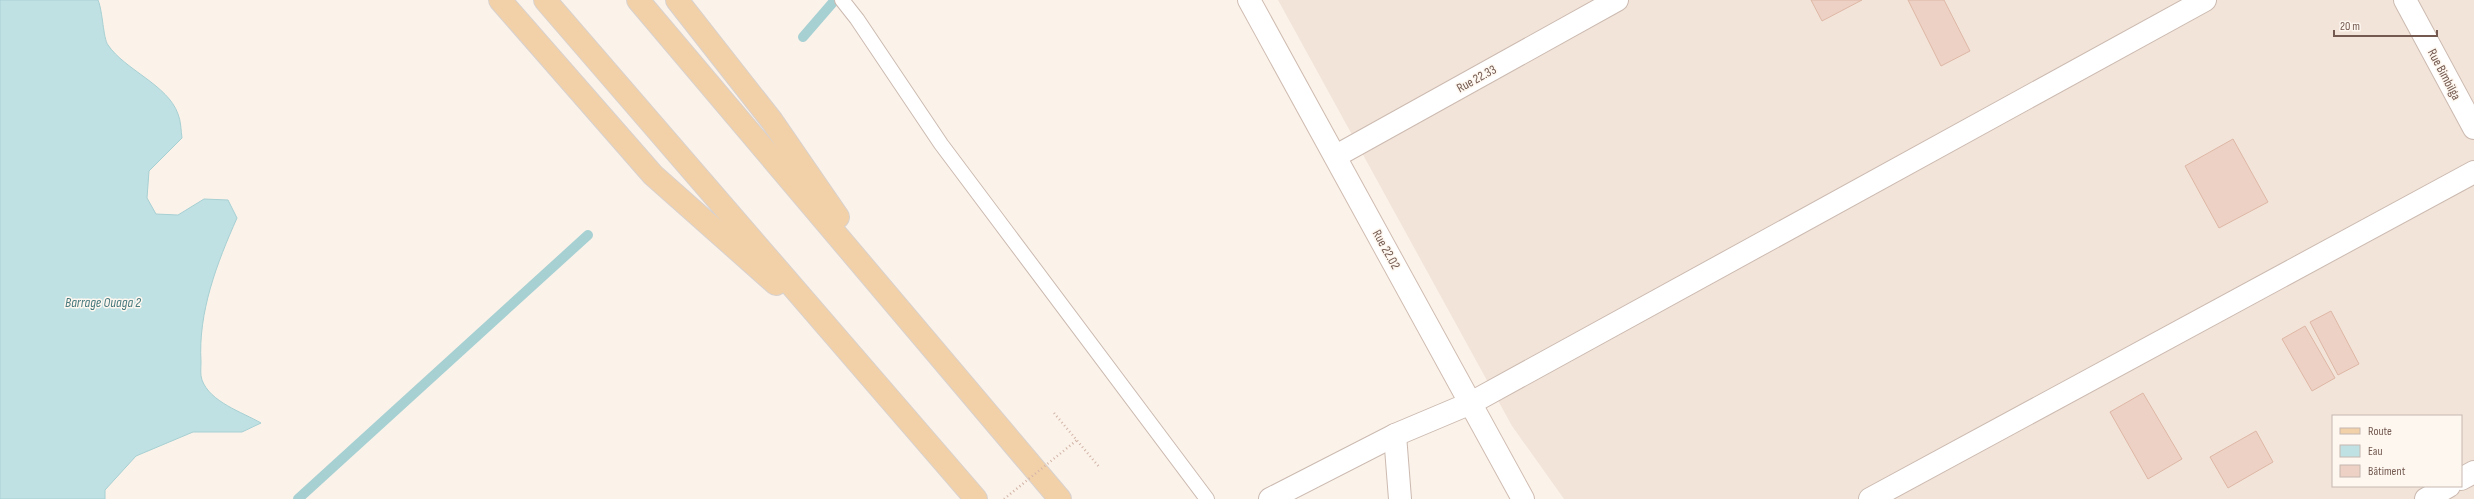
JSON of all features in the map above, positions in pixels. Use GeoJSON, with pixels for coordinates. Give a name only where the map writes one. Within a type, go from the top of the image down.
{"type":"FeatureCollection","features":[{"type":"Feature","properties":{"kind":"main road"},"geometry":{"type":"LineString","coordinates":[[500,0],[654,175],[842,343]]}},
{"type":"Feature","properties":{"kind":"main road"},"geometry":{"type":"LineString","coordinates":[[546,0],[976,499]]}},
{"type":"Feature","properties":{"kind":"main road"},"geometry":{"type":"LineString","coordinates":[[638,0],[1060,499]]}},
{"type":"Feature","properties":{"kind":"main road"},"geometry":{"type":"LineString","coordinates":[[677,0],[772,121],[906,317]]}},
{"type":"Feature","properties":{"kind":"street","name":"Rue 22.02"},"geometry":{"type":"LineString","coordinates":[[1250,0],[1523,499]]}},
{"type":"Feature","properties":{"kind":"street","name":"Rue 22.33"},"geometry":{"type":"LineString","coordinates":[[1336,156],[1617,0]]}},
{"type":"Feature","properties":{"kind":"street"},"geometry":{"type":"LineString","coordinates":[[1270,499],[1395,435],[1471,403],[2205,0]]}},
{"type":"Feature","properties":{"kind":"street","name":"Rue Bimbilga"},"geometry":{"type":"LineString","coordinates":[[2405,0],[2474,128]]}},
{"type":"Feature","properties":{"kind":"street"},"geometry":{"type":"LineString","coordinates":[[1870,499],[2474,172]]}},
{"type":"Feature","properties":{"kind":"street"},"geometry":{"type":"LineString","coordinates":[[1395,435],[1400,499]]}},
{"type":"Feature","properties":{"kind":"street"},"geometry":{"type":"LineString","coordinates":[[2462,478],[2474,472]]}},
{"type":"Feature","properties":{"kind":"street"},"geometry":{"type":"LineString","coordinates":[[2426,499],[2447,487]]}},
{"type":"Feature","properties":{"kind":"lane"},"geometry":{"type":"LineString","coordinates":[[842,0],[857,19],[941,144],[1207,499]]}},
{"type":"Feature","properties":{"kind":"path"},"geometry":{"type":"LineString","coordinates":[[1054,413],[1100,468]]}},
{"type":"Feature","properties":{"kind":"path"},"geometry":{"type":"LineString","coordinates":[[1004,499],[1077,440]]}},
{"type":"Feature","properties":{"kind":"shaded area"},"geometry":{"type":"Polygon","coordinates":[[[1278,0],[2474,0],[2474,499],[1564,499],[1512,426],[1278,0]]]}},
{"type":"Feature","properties":{"kind":"water","name":"Barrage Ouaga 2"},"geometry":{"type":"Polygon","coordinates":[[[0,0],[98,0],[106,42],[108,45],[115,54],[165,94],[173,104],[179,117],[182,138],[149,171],[147,198],[156,214],[178,215],[204,199],[228,200],[237,218],[210,288],[201,343],[201,376],[206,388],[219,400],[227,406],[261,423],[242,432],[193,432],[136,456],[105,490],[105,499],[0,499],[0,0]]]}},
{"type":"Feature","properties":{"kind":"building"},"geometry":{"type":"Polygon","coordinates":[[[1811,0],[1862,0],[1822,21],[1811,0]]]}},
{"type":"Feature","properties":{"kind":"building"},"geometry":{"type":"Polygon","coordinates":[[[1908,0],[1944,0],[1970,51],[1941,66],[1908,0]]]}},
{"type":"Feature","properties":{"kind":"building"},"geometry":{"type":"Polygon","coordinates":[[[2233,139],[2268,202],[2219,228],[2185,166],[2233,139]]]}},
{"type":"Feature","properties":{"kind":"building"},"geometry":{"type":"Polygon","coordinates":[[[2331,311],[2359,364],[2338,375],[2310,322],[2331,311]]]}},
{"type":"Feature","properties":{"kind":"building"},"geometry":{"type":"Polygon","coordinates":[[[2305,326],[2335,378],[2312,391],[2282,339],[2305,326]]]}},
{"type":"Feature","properties":{"kind":"building"},"geometry":{"type":"Polygon","coordinates":[[[2143,393],[2182,459],[2148,479],[2110,412],[2143,393]]]}},
{"type":"Feature","properties":{"kind":"building"},"geometry":{"type":"Polygon","coordinates":[[[2256,431],[2273,462],[2228,488],[2210,457],[2256,431]]]}},
{"type":"Feature","properties":{"kind":"waterway"},"geometry":{"type":"LineString","coordinates":[[803,37],[835,0]]}},
{"type":"Feature","properties":{"kind":"waterway"},"geometry":{"type":"LineString","coordinates":[[298,499],[588,235]]}}]}
